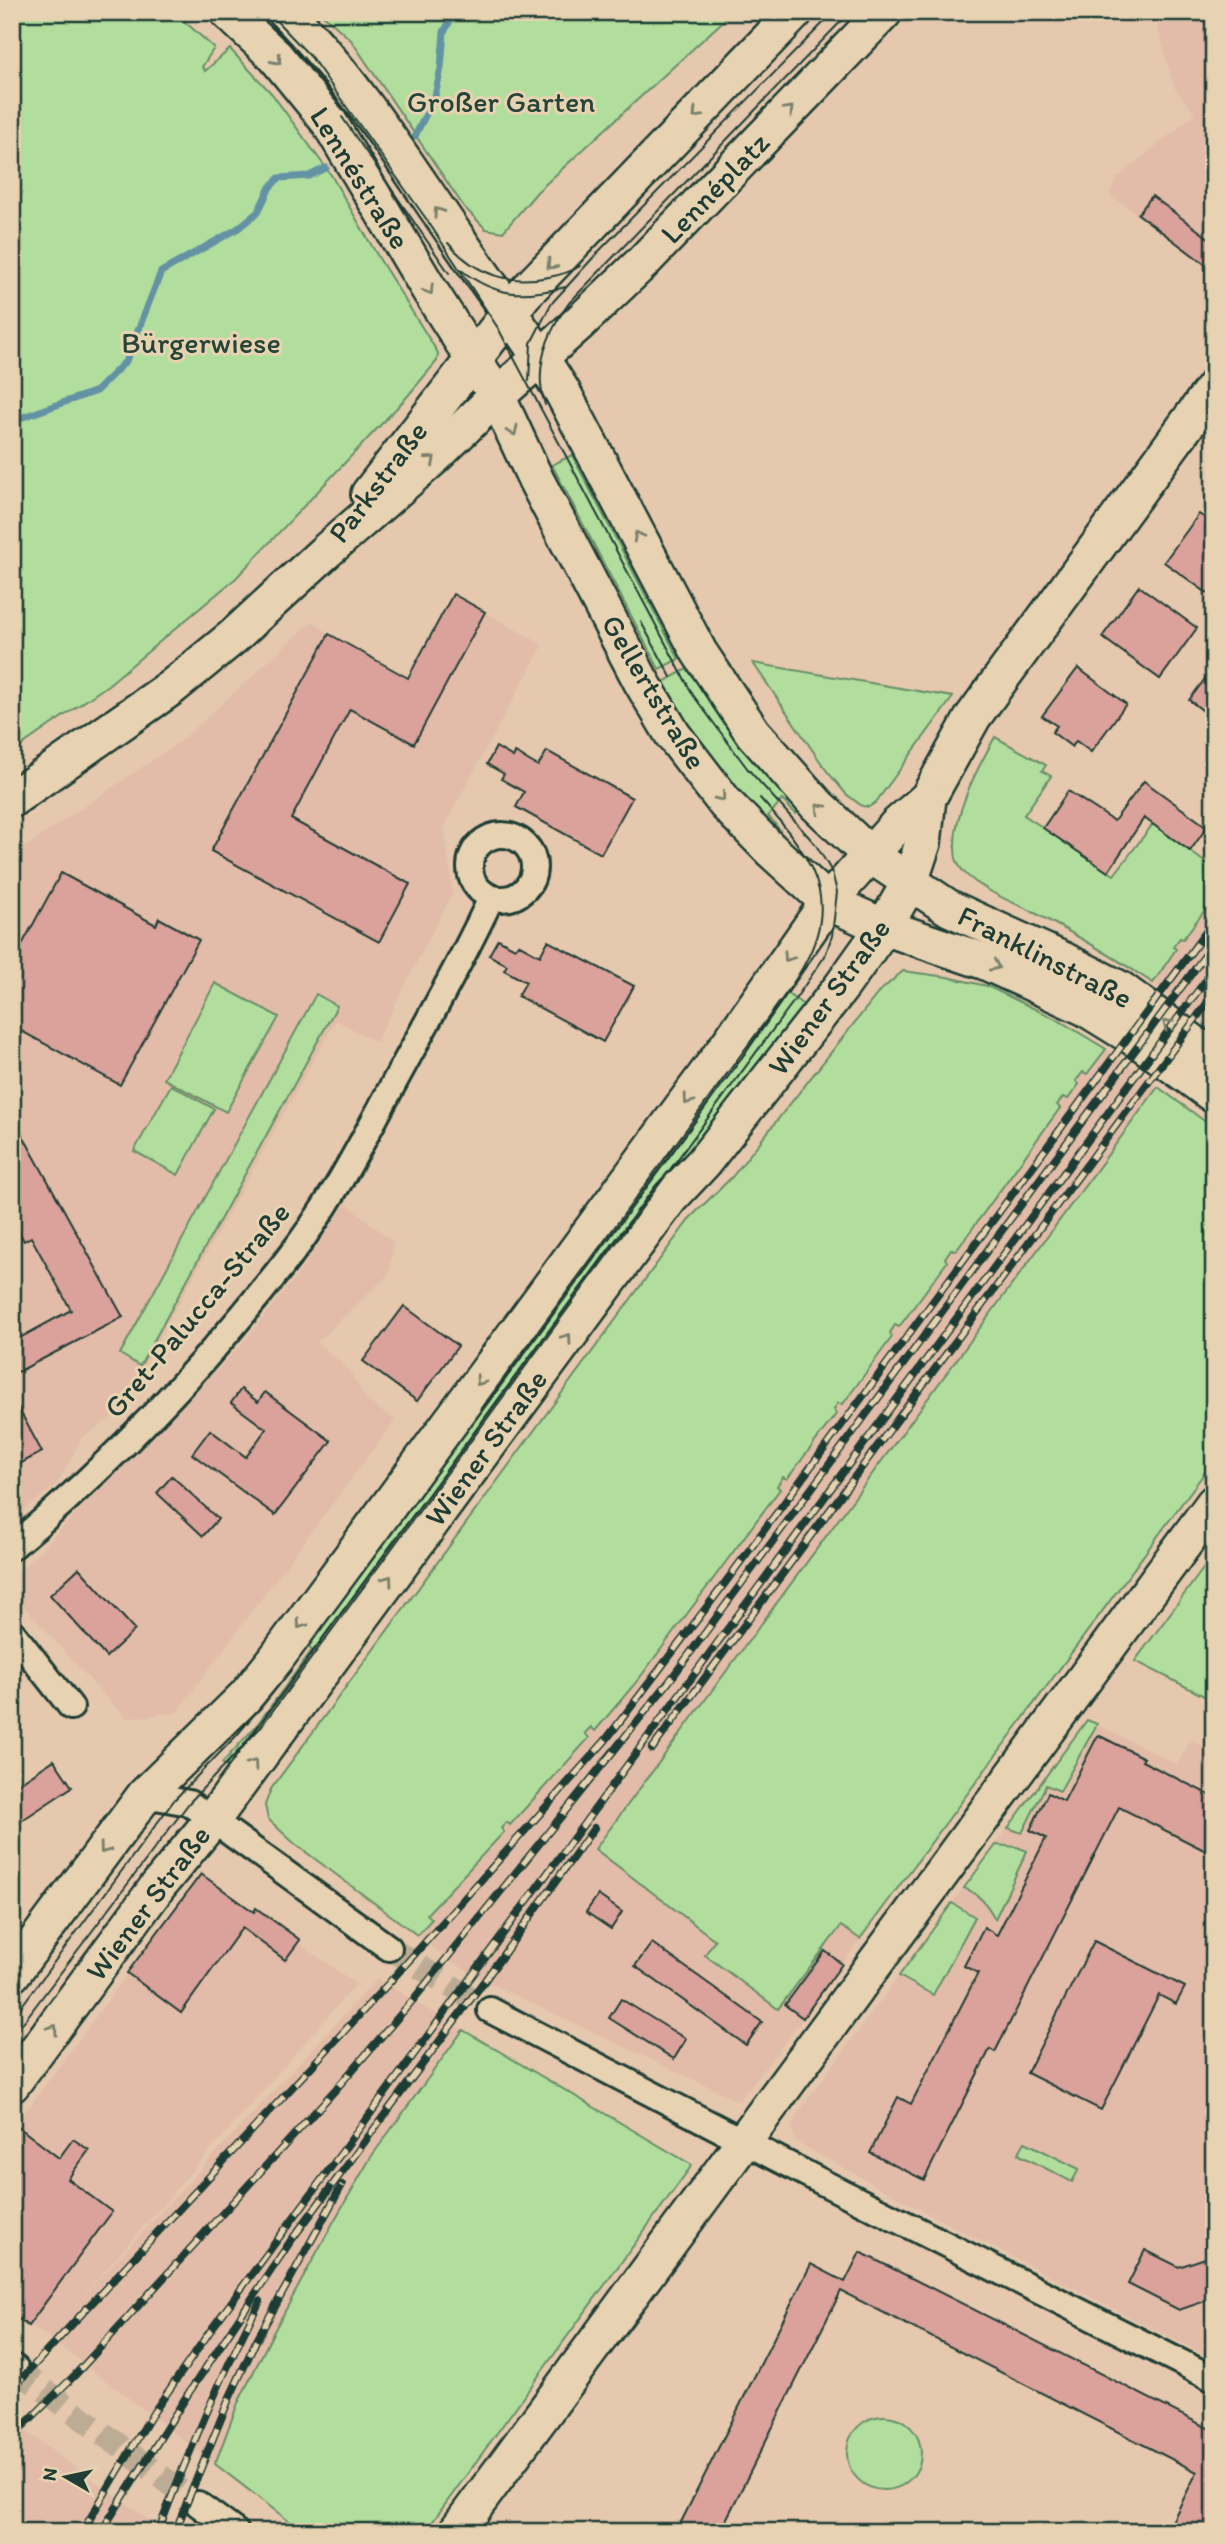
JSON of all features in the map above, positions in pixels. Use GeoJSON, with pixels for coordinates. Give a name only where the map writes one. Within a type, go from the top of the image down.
{"type":"FeatureCollection","features":[{"type":"Feature","properties":{"kind":"main road","name":"Lennéstraße"},"geometry":{"type":"LineString","coordinates":[[228,12],[276,57],[328,122],[473,358]]}},
{"type":"Feature","properties":{"kind":"main road","name":"Lennéstraße"},"geometry":{"type":"LineString","coordinates":[[286,12],[320,47],[357,93],[509,314]]}},
{"type":"Feature","properties":{"kind":"main road"},"geometry":{"type":"LineString","coordinates":[[497,396],[473,358],[544,272],[795,12]]}},
{"type":"Feature","properties":{"kind":"main road","name":"Lennéplatz"},"geometry":{"type":"LineString","coordinates":[[497,396],[652,254],[884,12]]}},
{"type":"Feature","properties":{"kind":"main road"},"geometry":{"type":"LineString","coordinates":[[509,314],[541,358]]}},
{"type":"Feature","properties":{"kind":"main road","name":"Parkstraße"},"geometry":{"type":"LineString","coordinates":[[324,553],[473,358]]}},
{"type":"Feature","properties":{"kind":"main road","name":"Gellertstraße"},"geometry":{"type":"LineString","coordinates":[[541,358],[568,403],[699,652],[753,733],[817,805],[870,855],[910,882]]}},
{"type":"Feature","properties":{"kind":"main road","name":"Wiener Straße"},"geometry":{"type":"LineString","coordinates":[[12,2084],[158,1886],[181,1803],[246,1696],[728,1045],[828,902],[897,825],[928,798],[973,717],[1214,387]]}},
{"type":"Feature","properties":{"kind":"main road","name":"Parkstraße"},"geometry":{"type":"LineString","coordinates":[[324,553],[433,458],[497,396]]}},
{"type":"Feature","properties":{"kind":"main road","name":"Gellertstraße"},"geometry":{"type":"LineString","coordinates":[[497,396],[529,466],[580,565],[641,681],[673,735],[726,804],[828,902],[884,927]]}},
{"type":"Feature","properties":{"kind":"main road"},"geometry":{"type":"LineString","coordinates":[[12,799],[172,687],[233,637],[324,553]]}},
{"type":"Feature","properties":{"kind":"main road","name":"Wiener Straße"},"geometry":{"type":"LineString","coordinates":[[12,1974],[181,1803],[670,1198],[712,1152],[884,927],[910,882],[923,843],[928,798]]}},
{"type":"Feature","properties":{"kind":"main road","name":"Franklinstraße"},"geometry":{"type":"LineString","coordinates":[[910,882],[948,908],[1066,961],[1120,989],[1214,1058]]}},
{"type":"Feature","properties":{"kind":"main road","name":"Franklinstraße"},"geometry":{"type":"LineString","coordinates":[[884,927],[986,961],[1084,1007],[1144,1044],[1214,1095]]}},
{"type":"Feature","properties":{"kind":"main road"},"geometry":{"type":"LineString","coordinates":[[456,2532],[1214,1503]]}},
{"type":"Feature","properties":{"kind":"street","name":"Gret-Palucca-Straße"},"geometry":{"type":"LineString","coordinates":[[12,1547],[71,1498],[133,1437],[287,1260],[347,1169],[491,898]]}},
{"type":"Feature","properties":{"kind":"street"},"geometry":{"type":"LineString","coordinates":[[12,1632],[71,1707]]}},
{"type":"Feature","properties":{"kind":"street"},"geometry":{"type":"LineString","coordinates":[[181,1803],[389,1948]]}},
{"type":"Feature","properties":{"kind":"street"},"geometry":{"type":"LineString","coordinates":[[490,2010],[1214,2379]]}},
{"type":"Feature","properties":{"kind":"street"},"geometry":{"type":"LineString","coordinates":[[198,2504],[236,2532]]}},
{"type":"Feature","properties":{"kind":"shaded area"},"geometry":{"type":"Polygon","coordinates":[[[1154,12],[1214,12],[1214,279],[1208,274],[1211,268],[1109,194],[1118,177],[1195,114],[1174,87],[1154,12]]]}},
{"type":"Feature","properties":{"kind":"shaded area"},"geometry":{"type":"Polygon","coordinates":[[[453,594],[543,645],[444,826],[453,892],[376,1042],[336,1020],[117,1414],[82,1438],[57,1484],[12,1519],[12,856],[182,740],[313,621],[329,634],[408,677],[453,594]]]}},
{"type":"Feature","properties":{"kind":"shaded area"},"geometry":{"type":"Polygon","coordinates":[[[1214,898],[1214,1010],[1206,1020],[1153,983],[1175,950],[1173,947],[1180,937],[1184,939],[1214,898]]]}},
{"type":"Feature","properties":{"kind":"shaded area"},"geometry":{"type":"Polygon","coordinates":[[[1106,1049],[1158,1087],[1139,1112],[1135,1124],[1131,1122],[1102,1162],[1105,1166],[1094,1173],[746,1644],[742,1657],[738,1655],[596,1849],[715,1940],[705,1956],[778,2009],[841,1926],[860,1939],[799,2024],[739,2101],[495,1986],[447,1959],[417,1935],[431,1919],[427,1915],[503,1833],[501,1829],[507,1822],[510,1825],[589,1738],[585,1734],[591,1727],[596,1730],[638,1680],[779,1490],[776,1486],[784,1477],[787,1479],[836,1414],[833,1409],[895,1325],[899,1327],[947,1263],[945,1258],[951,1249],[956,1251],[1060,1109],[1056,1105],[1063,1097],[1068,1099],[1079,1084],[1076,1081],[1083,1072],[1087,1074],[1106,1049]]]}},
{"type":"Feature","properties":{"kind":"shaded area"},"geometry":{"type":"Polygon","coordinates":[[[346,1203],[393,1242],[389,1274],[317,1342],[349,1370],[368,1402],[395,1420],[176,1713],[127,1718],[12,1593],[17,1574],[240,1346],[300,1272],[346,1203]]]}},
{"type":"Feature","properties":{"kind":"shaded area"},"geometry":{"type":"Polygon","coordinates":[[[1087,1720],[1177,1764],[1191,1741],[1214,1752],[1214,2360],[919,2209],[795,2141],[792,2129],[798,2113],[1087,1720]]]}},
{"type":"Feature","properties":{"kind":"shaded area"},"geometry":{"type":"Polygon","coordinates":[[[201,1874],[356,1984],[75,2305],[377,1979],[463,2030],[371,2157],[334,2221],[238,2403],[215,2464],[47,2336],[12,2314],[12,2130],[201,1874]]]}},
{"type":"Feature","properties":{"kind":"shaded area"},"geometry":{"type":"Polygon","coordinates":[[[12,2421],[47,2447],[166,2532],[12,2532],[12,2421]]]}},
{"type":"Feature","properties":{"kind":"green space","name":"Bürgerwiese"},"geometry":{"type":"Polygon","coordinates":[[[12,12],[174,12],[214,48],[202,67],[205,71],[230,49],[272,94],[331,175],[438,353],[437,361],[406,398],[236,578],[108,685],[12,752],[12,12]]]}},
{"type":"Feature","properties":{"kind":"green space","name":"Großer Garten"},"geometry":{"type":"Polygon","coordinates":[[[320,12],[733,12],[537,192],[503,232],[486,229],[464,207],[351,40],[320,12]]]}},
{"type":"Feature","properties":{"kind":"green space"},"geometry":{"type":"Polygon","coordinates":[[[572,455],[679,659],[659,669],[552,465],[572,455]]]}},
{"type":"Feature","properties":{"kind":"green space"},"geometry":{"type":"Polygon","coordinates":[[[753,663],[953,697],[876,802],[869,807],[862,806],[846,794],[826,770],[753,663]]]}},
{"type":"Feature","properties":{"kind":"green space"},"geometry":{"type":"Polygon","coordinates":[[[694,665],[802,808],[796,814],[782,800],[768,816],[780,830],[772,838],[656,686],[694,665]]]}},
{"type":"Feature","properties":{"kind":"green space"},"geometry":{"type":"Polygon","coordinates":[[[995,737],[1046,765],[1042,771],[1051,776],[1024,815],[1114,875],[1153,824],[1214,869],[1214,898],[1183,939],[1180,938],[1173,947],[1176,949],[1153,983],[1064,929],[991,892],[960,867],[955,843],[961,811],[973,779],[995,737]]]}},
{"type":"Feature","properties":{"kind":"green space"},"geometry":{"type":"Polygon","coordinates":[[[903,971],[987,986],[1058,1020],[1106,1049],[1087,1074],[1083,1072],[1076,1081],[1079,1084],[1068,1099],[1063,1097],[1057,1105],[1060,1108],[956,1251],[951,1249],[945,1258],[947,1262],[899,1327],[895,1325],[890,1333],[892,1337],[843,1404],[838,1403],[834,1409],[836,1414],[787,1479],[783,1477],[777,1486],[780,1489],[638,1680],[595,1731],[591,1727],[585,1733],[589,1738],[510,1825],[507,1822],[501,1828],[504,1832],[427,1914],[432,1919],[417,1935],[295,1844],[268,1819],[265,1805],[271,1789],[691,1217],[732,1177],[879,992],[903,971]]]}},
{"type":"Feature","properties":{"kind":"green space"},"geometry":{"type":"Polygon","coordinates":[[[215,983],[279,1017],[226,1112],[164,1079],[215,983]]]}},
{"type":"Feature","properties":{"kind":"green space"},"geometry":{"type":"Polygon","coordinates":[[[783,990],[806,1007],[235,1772],[222,1763],[256,1726],[312,1650],[303,1643],[783,990]]]}},
{"type":"Feature","properties":{"kind":"green space"},"geometry":{"type":"Polygon","coordinates":[[[316,994],[337,1006],[140,1366],[120,1354],[316,994]]]}},
{"type":"Feature","properties":{"kind":"green space"},"geometry":{"type":"Polygon","coordinates":[[[171,1085],[214,1109],[178,1175],[134,1151],[171,1085]]]}},
{"type":"Feature","properties":{"kind":"green space"},"geometry":{"type":"Polygon","coordinates":[[[1158,1087],[1214,1128],[1214,1460],[860,1939],[841,1926],[778,2009],[705,1955],[715,1940],[595,1849],[1158,1087]]]}},
{"type":"Feature","properties":{"kind":"green space"},"geometry":{"type":"Polygon","coordinates":[[[1214,1554],[1214,1701],[1135,1661],[1214,1554]]]}},
{"type":"Feature","properties":{"kind":"green space"},"geometry":{"type":"Polygon","coordinates":[[[1087,1720],[1097,1724],[1060,1791],[1046,1785],[1022,1833],[1008,1828],[1087,1720]]]}},
{"type":"Feature","properties":{"kind":"green space"},"geometry":{"type":"Polygon","coordinates":[[[996,1845],[1027,1851],[995,1919],[982,1900],[964,1888],[996,1845]]]}},
{"type":"Feature","properties":{"kind":"green space"},"geometry":{"type":"Polygon","coordinates":[[[952,1903],[975,1917],[933,1995],[899,1976],[952,1903]]]}},
{"type":"Feature","properties":{"kind":"green space"},"geometry":{"type":"Polygon","coordinates":[[[463,2030],[692,2165],[425,2532],[303,2532],[215,2464],[238,2403],[334,2221],[371,2157],[463,2030]]]}},
{"type":"Feature","properties":{"kind":"green space"},"geometry":{"type":"Polygon","coordinates":[[[1025,2142],[1079,2169],[1072,2182],[1018,2154],[1025,2142]]]}},
{"type":"Feature","properties":{"kind":"green space"},"geometry":{"type":"Polygon","coordinates":[[[884,2416],[898,2419],[910,2427],[918,2439],[921,2453],[918,2467],[910,2479],[898,2487],[884,2490],[870,2487],[858,2479],[850,2467],[847,2453],[850,2439],[858,2427],[870,2419],[884,2416]]]}},
{"type":"Feature","properties":{"kind":"building"},"geometry":{"type":"Polygon","coordinates":[[[1152,196],[1214,242],[1214,271],[1138,214],[1152,196]]]}},
{"type":"Feature","properties":{"kind":"building"},"geometry":{"type":"Polygon","coordinates":[[[1199,514],[1214,524],[1214,598],[1164,562],[1199,514]]]}},
{"type":"Feature","properties":{"kind":"building"},"geometry":{"type":"Polygon","coordinates":[[[1139,586],[1197,628],[1160,679],[1102,637],[1139,586]]]}},
{"type":"Feature","properties":{"kind":"building"},"geometry":{"type":"Polygon","coordinates":[[[453,594],[485,612],[414,744],[350,709],[291,819],[410,884],[379,942],[211,851],[329,634],[408,678],[453,594]]]}},
{"type":"Feature","properties":{"kind":"building"},"geometry":{"type":"Polygon","coordinates":[[[1214,667],[1214,719],[1189,700],[1214,667]]]}},
{"type":"Feature","properties":{"kind":"building"},"geometry":{"type":"Polygon","coordinates":[[[1078,668],[1126,704],[1091,752],[1076,741],[1072,747],[1052,732],[1057,726],[1042,716],[1078,668]]]}},
{"type":"Feature","properties":{"kind":"building"},"geometry":{"type":"Polygon","coordinates":[[[496,747],[513,757],[515,753],[538,766],[547,751],[632,798],[601,854],[516,807],[524,792],[501,779],[504,774],[487,764],[496,747]]]}},
{"type":"Feature","properties":{"kind":"building"},"geometry":{"type":"Polygon","coordinates":[[[1144,781],[1207,827],[1190,851],[1144,818],[1108,872],[1043,828],[1068,791],[1114,821],[1144,781]]]}},
{"type":"Feature","properties":{"kind":"building"},"geometry":{"type":"Polygon","coordinates":[[[61,873],[156,925],[159,918],[199,940],[120,1085],[12,1026],[12,963],[61,873]]]}},
{"type":"Feature","properties":{"kind":"building"},"geometry":{"type":"Polygon","coordinates":[[[498,939],[515,948],[518,944],[540,956],[548,941],[634,986],[603,1042],[518,996],[526,982],[504,970],[507,965],[489,955],[498,939]]]}},
{"type":"Feature","properties":{"kind":"building"},"geometry":{"type":"Polygon","coordinates":[[[12,1116],[123,1317],[12,1375],[12,1342],[71,1310],[31,1237],[24,1241],[12,1220],[12,1116]]]}},
{"type":"Feature","properties":{"kind":"building"},"geometry":{"type":"Polygon","coordinates":[[[404,1306],[458,1346],[417,1401],[363,1361],[404,1306]]]}},
{"type":"Feature","properties":{"kind":"building"},"geometry":{"type":"Polygon","coordinates":[[[241,1389],[258,1402],[265,1392],[331,1441],[275,1515],[192,1454],[210,1430],[246,1457],[266,1429],[231,1403],[241,1389]]]}},
{"type":"Feature","properties":{"kind":"building"},"geometry":{"type":"Polygon","coordinates":[[[12,1396],[42,1452],[12,1468],[12,1396]]]}},
{"type":"Feature","properties":{"kind":"building"},"geometry":{"type":"Polygon","coordinates":[[[172,1476],[218,1519],[203,1536],[157,1493],[172,1476]]]}},
{"type":"Feature","properties":{"kind":"building"},"geometry":{"type":"Polygon","coordinates":[[[79,1568],[135,1630],[106,1657],[50,1595],[79,1568]]]}},
{"type":"Feature","properties":{"kind":"building"},"geometry":{"type":"Polygon","coordinates":[[[1098,1735],[1144,1758],[1142,1761],[1214,1797],[1214,1855],[1119,1807],[995,2052],[990,2049],[924,2180],[870,2153],[898,2097],[911,2104],[978,1973],[964,1966],[984,1927],[997,1935],[1046,1838],[1030,1830],[1048,1793],[1064,1801],[1098,1735]]]}},
{"type":"Feature","properties":{"kind":"building"},"geometry":{"type":"Polygon","coordinates":[[[54,1760],[72,1787],[12,1827],[12,1788],[54,1760]]]}},
{"type":"Feature","properties":{"kind":"building"},"geometry":{"type":"Polygon","coordinates":[[[201,1874],[254,1912],[256,1908],[300,1940],[285,1960],[242,1928],[181,2013],[127,1973],[201,1874]]]}},
{"type":"Feature","properties":{"kind":"building"},"geometry":{"type":"Polygon","coordinates":[[[598,1895],[622,1912],[611,1929],[586,1912],[598,1895]]]}},
{"type":"Feature","properties":{"kind":"building"},"geometry":{"type":"Polygon","coordinates":[[[1094,1941],[1185,1987],[1176,2004],[1159,1995],[1101,2110],[1027,2073],[1094,1941]]]}},
{"type":"Feature","properties":{"kind":"building"},"geometry":{"type":"Polygon","coordinates":[[[652,1943],[762,2022],[746,2045],[635,1966],[652,1943]]]}},
{"type":"Feature","properties":{"kind":"building"},"geometry":{"type":"Polygon","coordinates":[[[825,1951],[842,1964],[803,2018],[785,2005],[825,1951]]]}},
{"type":"Feature","properties":{"kind":"building"},"geometry":{"type":"Polygon","coordinates":[[[621,1999],[686,2039],[674,2059],[609,2018],[621,1999]]]}},
{"type":"Feature","properties":{"kind":"building"},"geometry":{"type":"Polygon","coordinates":[[[12,2122],[59,2158],[73,2139],[89,2150],[68,2179],[112,2212],[28,2326],[12,2314],[12,2122]]]}},
{"type":"Feature","properties":{"kind":"building"},"geometry":{"type":"Polygon","coordinates":[[[1145,2250],[1179,2267],[1214,2255],[1214,2298],[1179,2310],[1128,2284],[1145,2250]]]}},
{"type":"Feature","properties":{"kind":"building"},"geometry":{"type":"Polygon","coordinates":[[[860,2252],[1214,2431],[1214,2532],[1167,2532],[1197,2472],[841,2291],[720,2532],[676,2532],[811,2264],[845,2282],[860,2252]]]}},
{"type":"Feature","properties":{"kind":"waterway"},"geometry":{"type":"LineString","coordinates":[[415,136],[435,96],[444,32],[455,12]]}},
{"type":"Feature","properties":{"kind":"waterway"},"geometry":{"type":"LineString","coordinates":[[12,421],[96,391],[126,361],[161,272],[237,229],[258,212],[270,187],[279,178],[309,176],[326,168]]}},
{"type":"Feature","properties":{"kind":"tunnel"},"geometry":{"type":"LineString","coordinates":[[389,1948],[490,2010]]}},
{"type":"Feature","properties":{"kind":"tunnel"},"geometry":{"type":"LineString","coordinates":[[16,2369],[198,2504]]}},
{"type":"Feature","properties":{"kind":"tram line"},"geometry":{"type":"LineString","coordinates":[[12,2037],[189,1803],[260,1728],[796,998],[825,956],[832,936],[837,892],[832,872],[816,845],[747,768],[693,695],[498,328],[427,220],[311,57],[268,12]]}},
{"type":"Feature","properties":{"kind":"tram line"},"geometry":{"type":"LineString","coordinates":[[529,381],[531,343],[551,304],[601,249],[834,12]]}},
{"type":"Feature","properties":{"kind":"tram line"},"geometry":{"type":"LineString","coordinates":[[545,405],[541,377],[544,351],[554,326],[569,303],[850,12]]}},
{"type":"Feature","properties":{"kind":"tram line"},"geometry":{"type":"LineString","coordinates":[[342,117],[449,273]]}},
{"type":"Feature","properties":{"kind":"tram line"},"geometry":{"type":"LineString","coordinates":[[448,243],[481,270],[506,278],[520,280],[549,277],[580,266]]}},
{"type":"Feature","properties":{"kind":"tram line"},"geometry":{"type":"LineString","coordinates":[[461,270],[487,286],[511,293],[566,287]]}},
{"type":"Feature","properties":{"kind":"tram line"},"geometry":{"type":"LineString","coordinates":[[641,622],[671,677]]}},
{"type":"Feature","properties":{"kind":"tram line"},"geometry":{"type":"LineString","coordinates":[[481,1409],[787,992],[805,963],[816,937],[821,913],[819,890],[799,846],[760,798]]}},
{"type":"Feature","properties":{"kind":"tram line"},"geometry":{"type":"LineString","coordinates":[[12,2019],[175,1799],[237,1735],[283,1680]]}},
{"type":"Feature","properties":{"kind":"railway"},"geometry":{"type":"LineString","coordinates":[[12,2389],[387,1985],[605,1741],[1214,921]]}},
{"type":"Feature","properties":{"kind":"railway"},"geometry":{"type":"LineString","coordinates":[[12,2437],[75,2375],[336,2089],[413,2000],[555,1824],[668,1683],[1214,943]]}},
{"type":"Feature","properties":{"kind":"railway"},"geometry":{"type":"LineString","coordinates":[[82,2532],[151,2416],[213,2327],[1214,969]]}},
{"type":"Feature","properties":{"kind":"railway"},"geometry":{"type":"LineString","coordinates":[[652,1749],[1214,994]]}},
{"type":"Feature","properties":{"kind":"railway"},"geometry":{"type":"LineString","coordinates":[[101,2532],[188,2394],[290,2242],[485,1980],[594,1828]]}},
{"type":"Feature","properties":{"kind":"railway"},"geometry":{"type":"LineString","coordinates":[[175,2532],[229,2399],[256,2341],[342,2185]]}},
{"type":"Feature","properties":{"kind":"railway"},"geometry":{"type":"LineString","coordinates":[[158,2532],[206,2415],[260,2301]]}}]}
